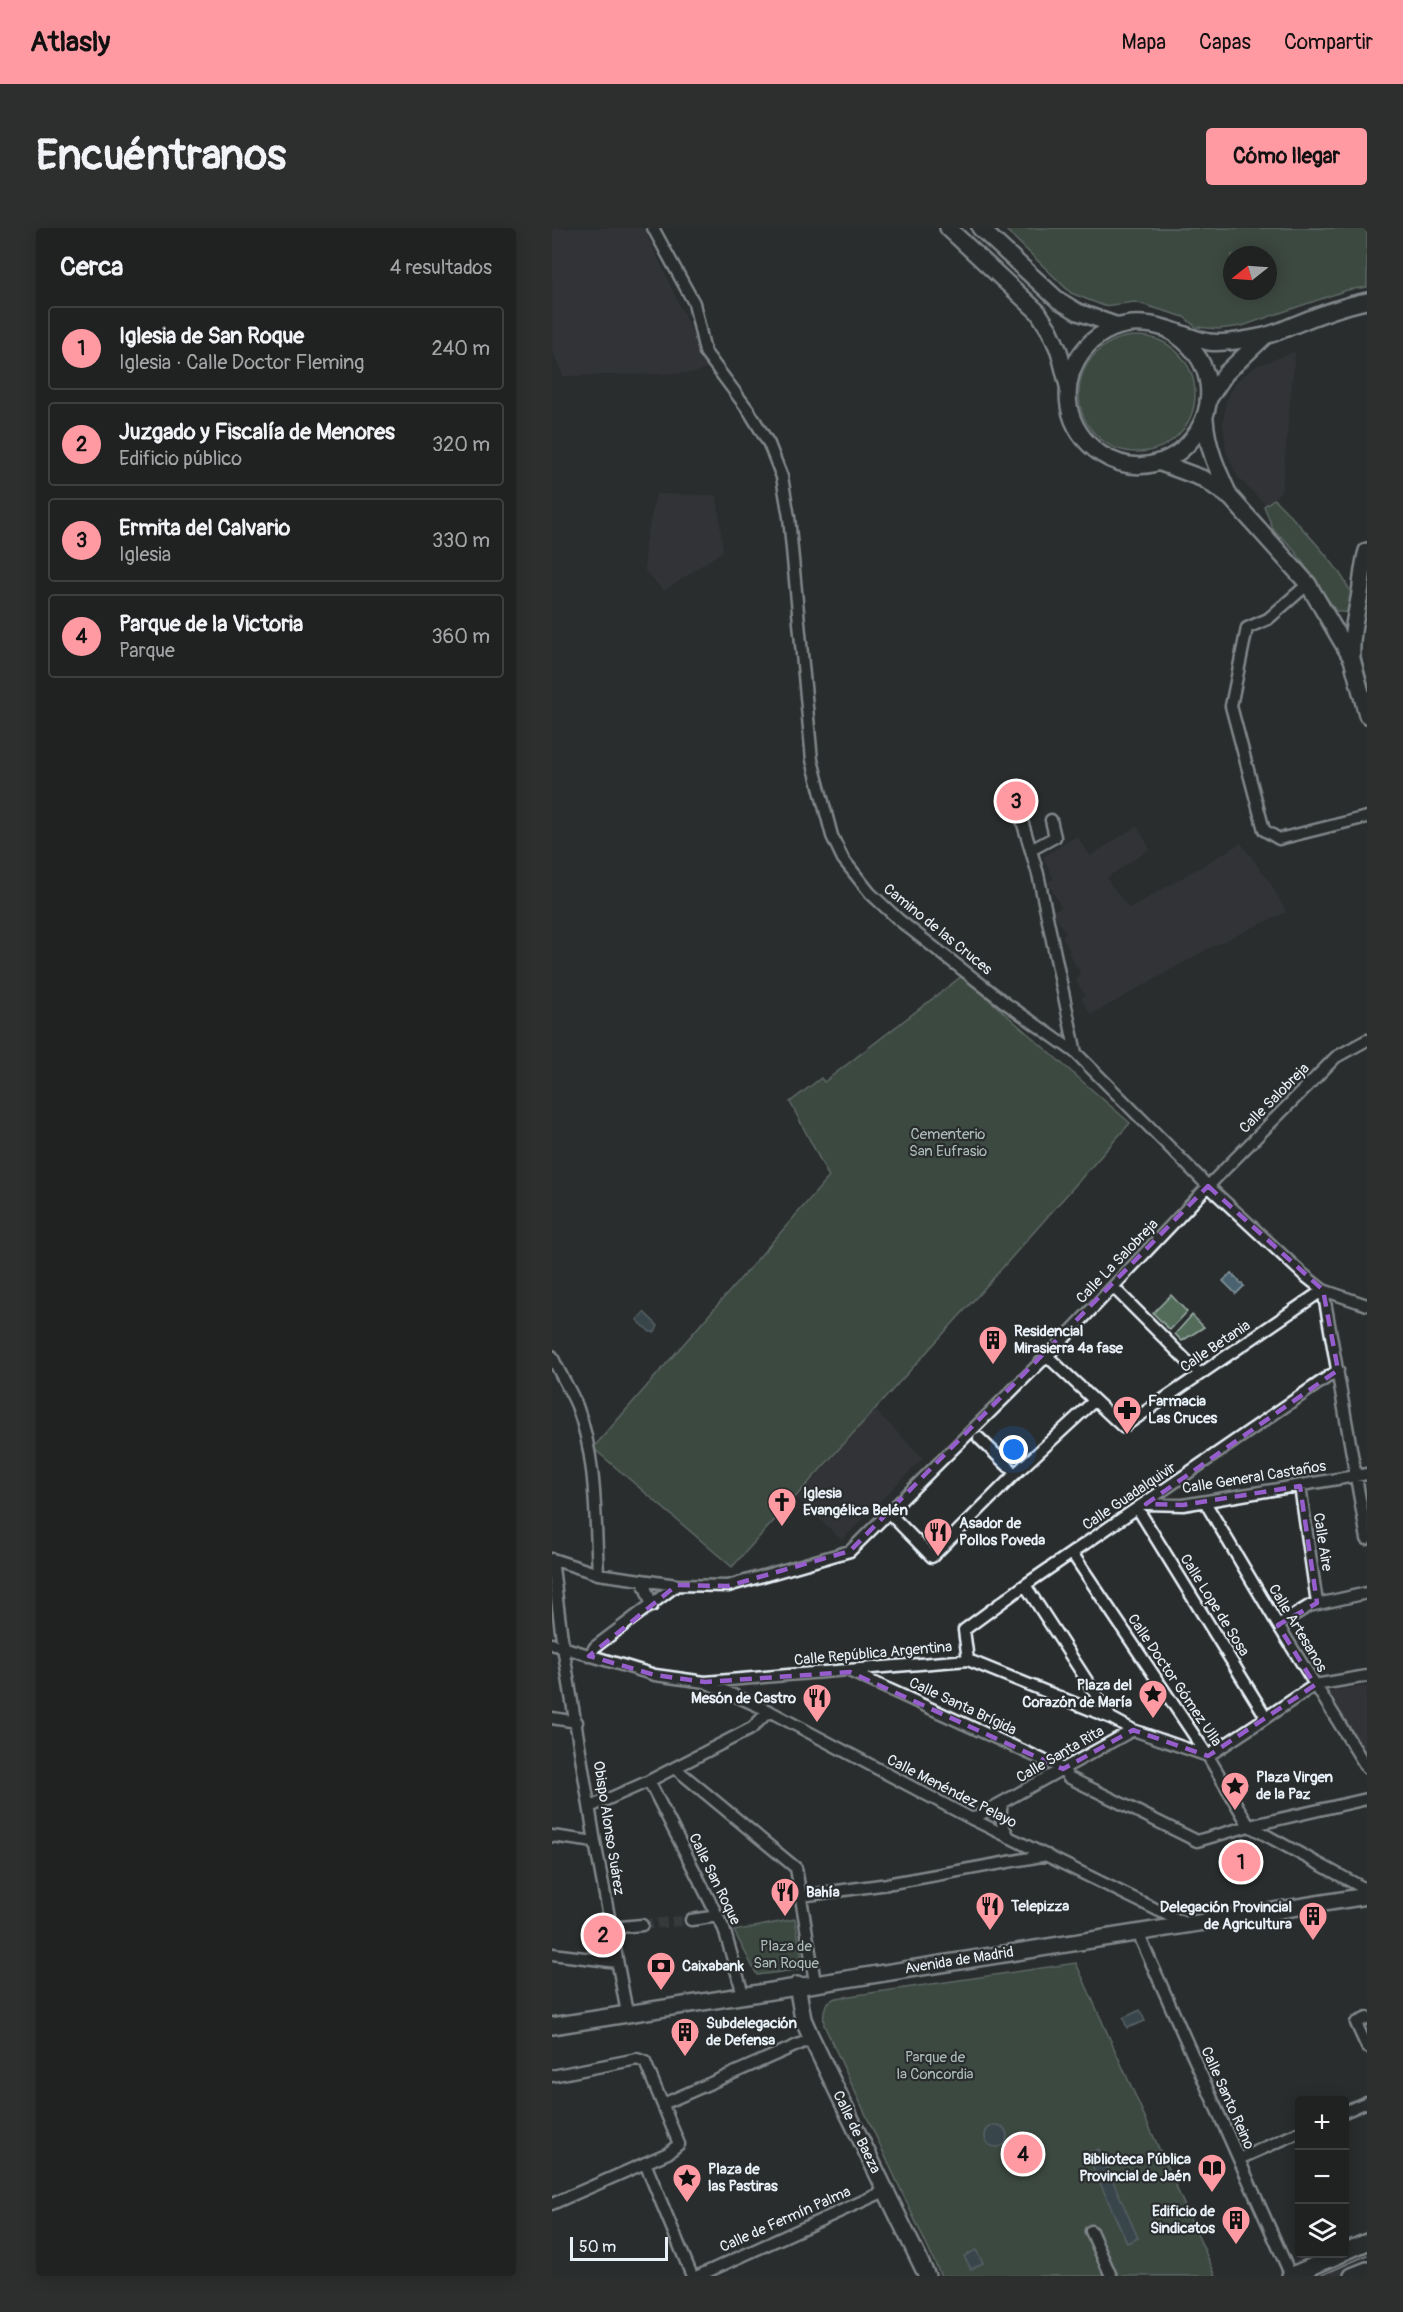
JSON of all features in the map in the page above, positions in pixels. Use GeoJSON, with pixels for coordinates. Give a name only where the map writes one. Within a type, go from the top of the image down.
{"type":"FeatureCollection","features":[{"type":"Feature","properties":{"kind":"street","name":"Camino de las Cruces"},"geometry":{"type":"LineString","coordinates":[[653,228],[694,303],[705,352],[749,411],[769,444],[782,477],[789,517],[812,760],[832,836],[843,859],[870,893],[899,920],[1004,1002],[1076,1053],[1209,1186],[1304,1275],[1323,1290],[1367,1305]]}},
{"type":"Feature","properties":{"kind":"street"},"geometry":{"type":"LineString","coordinates":[[948,228],[1038,312],[1059,351],[1068,387]]}},
{"type":"Feature","properties":{"kind":"street"},"geometry":{"type":"LineString","coordinates":[[980,228],[1058,300],[1078,312],[1118,326]]}},
{"type":"Feature","properties":{"kind":"street"},"geometry":{"type":"LineString","coordinates":[[1205,417],[1187,445],[1168,458],[1158,462],[1135,465],[1113,460],[1093,448],[1073,421],[1068,387],[1073,367],[1084,349],[1099,335],[1118,326],[1145,324],[1211,342],[1265,336],[1343,306],[1367,301]]}},
{"type":"Feature","properties":{"kind":"street"},"geometry":{"type":"LineString","coordinates":[[1170,331],[1189,345],[1200,360],[1206,376],[1208,400],[1205,417],[1206,438],[1212,459],[1231,498]]}},
{"type":"Feature","properties":{"kind":"street"},"geometry":{"type":"LineString","coordinates":[[1208,400],[1226,373],[1265,336]]}},
{"type":"Feature","properties":{"kind":"street"},"geometry":{"type":"LineString","coordinates":[[1158,462],[1204,479],[1231,498],[1308,584],[1352,659]]}},
{"type":"Feature","properties":{"kind":"street"},"geometry":{"type":"LineString","coordinates":[[1367,551],[1351,634],[1352,659],[1367,715]]}},
{"type":"Feature","properties":{"kind":"street"},"geometry":{"type":"LineString","coordinates":[[1308,584],[1268,619],[1247,628],[1231,706],[1264,830],[1279,838],[1367,817]]}},
{"type":"Feature","properties":{"kind":"street"},"geometry":{"type":"LineString","coordinates":[[1031,850],[1055,837],[1051,820]]}},
{"type":"Feature","properties":{"kind":"street"},"geometry":{"type":"LineString","coordinates":[[1023,824],[1038,874],[1076,1053]]}},
{"type":"Feature","properties":{"kind":"street","name":"Calle Salobreja"},"geometry":{"type":"LineString","coordinates":[[1209,1186],[1336,1057],[1367,1040]]}},
{"type":"Feature","properties":{"kind":"street","name":"Calle La Salobreja"},"geometry":{"type":"LineString","coordinates":[[552,1559],[598,1574],[643,1581],[677,1586],[728,1586],[850,1551],[890,1514],[1114,1288],[1209,1186]]}},
{"type":"Feature","properties":{"kind":"street"},"geometry":{"type":"LineString","coordinates":[[1114,1288],[1200,1374]]}},
{"type":"Feature","properties":{"kind":"street"},"geometry":{"type":"LineString","coordinates":[[1323,1290],[1338,1370],[1362,1475],[1367,1539]]}},
{"type":"Feature","properties":{"kind":"street","name":"Calle Betania"},"geometry":{"type":"LineString","coordinates":[[1094,1401],[1123,1427],[1323,1290]]}},
{"type":"Feature","properties":{"kind":"street"},"geometry":{"type":"LineString","coordinates":[[552,1356],[576,1405],[586,1439],[595,1492],[598,1574]]}},
{"type":"Feature","properties":{"kind":"street"},"geometry":{"type":"LineString","coordinates":[[890,1514],[932,1557],[1014,1475],[1094,1401],[1047,1356]]}},
{"type":"Feature","properties":{"kind":"street","name":"Calle Guadalquivir"},"geometry":{"type":"LineString","coordinates":[[968,1660],[964,1630],[1025,1585],[1338,1370]]}},
{"type":"Feature","properties":{"kind":"street"},"geometry":{"type":"LineString","coordinates":[[979,1438],[1009,1467]]}},
{"type":"Feature","properties":{"kind":"street","name":"Calle General Castaños"},"geometry":{"type":"LineString","coordinates":[[1142,1506],[1205,1502],[1362,1475]]}},
{"type":"Feature","properties":{"kind":"street","name":"Calle Aire"},"geometry":{"type":"LineString","coordinates":[[1300,1486],[1317,1603]]}},
{"type":"Feature","properties":{"kind":"street","name":"Calle Artesanos"},"geometry":{"type":"LineString","coordinates":[[1205,1502],[1367,1768]]}},
{"type":"Feature","properties":{"kind":"street","name":"Calle Lope de Sosa"},"geometry":{"type":"LineString","coordinates":[[1142,1506],[1266,1717]]}},
{"type":"Feature","properties":{"kind":"street","name":"Calle Doctor Gómez Ulla"},"geometry":{"type":"LineString","coordinates":[[1072,1553],[1208,1756],[1249,1826]]}},
{"type":"Feature","properties":{"kind":"street","name":"Obispo Alonso Suárez"},"geometry":{"type":"LineString","coordinates":[[552,1559],[563,1647],[595,1842],[627,2013]]}},
{"type":"Feature","properties":{"kind":"street"},"geometry":{"type":"LineString","coordinates":[[643,1581],[652,1606]]}},
{"type":"Feature","properties":{"kind":"street"},"geometry":{"type":"LineString","coordinates":[[1025,1585],[1111,1718]]}},
{"type":"Feature","properties":{"kind":"street"},"geometry":{"type":"LineString","coordinates":[[589,1656],[595,1647],[677,1586]]}},
{"type":"Feature","properties":{"kind":"street"},"geometry":{"type":"LineString","coordinates":[[1278,1625],[1317,1603],[1367,1593]]}},
{"type":"Feature","properties":{"kind":"street","name":"Calle República Argentina"},"geometry":{"type":"LineString","coordinates":[[552,1644],[655,1675],[705,1682],[850,1672],[968,1660],[1111,1718],[1133,1730],[1208,1756]]}},
{"type":"Feature","properties":{"kind":"street","name":"Calle Santa Brígida"},"geometry":{"type":"LineString","coordinates":[[850,1672],[1063,1769],[1068,1777],[1197,1841],[1249,1826],[1367,1799]]}},
{"type":"Feature","properties":{"kind":"street"},"geometry":{"type":"LineString","coordinates":[[1208,1756],[1315,1685],[1367,1676]]}},
{"type":"Feature","properties":{"kind":"street","name":"Calle Menéndez Pelayo"},"geometry":{"type":"LineString","coordinates":[[705,1682],[769,1711],[972,1819],[1186,1924]]}},
{"type":"Feature","properties":{"kind":"street"},"geometry":{"type":"LineString","coordinates":[[590,1807],[649,1781],[752,1728],[769,1711]]}},
{"type":"Feature","properties":{"kind":"street"},"geometry":{"type":"LineString","coordinates":[[552,1718],[577,1722]]}},
{"type":"Feature","properties":{"kind":"street","name":"Calle Santa Rita"},"geometry":{"type":"LineString","coordinates":[[972,1819],[1133,1730]]}},
{"type":"Feature","properties":{"kind":"street"},"geometry":{"type":"LineString","coordinates":[[675,1768],[796,1868],[815,1983]]}},
{"type":"Feature","properties":{"kind":"street","name":"Calle San Roque"},"geometry":{"type":"LineString","coordinates":[[649,1781],[724,1929],[743,1994]]}},
{"type":"Feature","properties":{"kind":"street"},"geometry":{"type":"LineString","coordinates":[[1002,1804],[1001,1823],[1009,1837]]}},
{"type":"Feature","properties":{"kind":"street"},"geometry":{"type":"LineString","coordinates":[[1249,1826],[1367,1890]]}},
{"type":"Feature","properties":{"kind":"street"},"geometry":{"type":"LineString","coordinates":[[552,1836],[595,1842]]}},
{"type":"Feature","properties":{"kind":"street"},"geometry":{"type":"LineString","coordinates":[[808,1894],[890,1884],[1047,1855]]}},
{"type":"Feature","properties":{"kind":"street","name":"Avenida de Madrid"},"geometry":{"type":"LineString","coordinates":[[552,2026],[797,1985],[1367,1896]]}},
{"type":"Feature","properties":{"kind":"street"},"geometry":{"type":"LineString","coordinates":[[691,1920],[718,1916]]}},
{"type":"Feature","properties":{"kind":"street"},"geometry":{"type":"LineString","coordinates":[[610,1928],[642,1925]]}},
{"type":"Feature","properties":{"kind":"street","name":"Calle Santo Reino"},"geometry":{"type":"LineString","coordinates":[[1138,1933],[1290,2276]]}},
{"type":"Feature","properties":{"kind":"street"},"geometry":{"type":"LineString","coordinates":[[552,1954],[617,1962]]}},
{"type":"Feature","properties":{"kind":"street","name":"Calle de Baeza"},"geometry":{"type":"LineString","coordinates":[[797,1985],[803,2019],[811,2038],[927,2276]]}},
{"type":"Feature","properties":{"kind":"street"},"geometry":{"type":"LineString","coordinates":[[1367,2018],[1356,2023],[1367,2047]]}},
{"type":"Feature","properties":{"kind":"street"},"geometry":{"type":"LineString","coordinates":[[663,2104],[811,2038]]}},
{"type":"Feature","properties":{"kind":"street"},"geometry":{"type":"LineString","coordinates":[[552,2076],[638,2059],[645,2062],[679,2144],[668,2153],[552,2204]]}},
{"type":"Feature","properties":{"kind":"street"},"geometry":{"type":"LineString","coordinates":[[1349,2110],[1367,2102]]}},
{"type":"Feature","properties":{"kind":"street"},"geometry":{"type":"LineString","coordinates":[[1239,2159],[1295,2134]]}},
{"type":"Feature","properties":{"kind":"street"},"geometry":{"type":"LineString","coordinates":[[645,2163],[692,2276]]}},
{"type":"Feature","properties":{"kind":"street","name":"Calle de Fermín Palma"},"geometry":{"type":"LineString","coordinates":[[698,2276],[885,2191]]}},
{"type":"Feature","properties":{"kind":"street"},"geometry":{"type":"LineString","coordinates":[[1091,2230],[1111,2276]]}},
{"type":"Feature","properties":{"kind":"street"},"geometry":{"type":"LineString","coordinates":[[1349,2250],[1367,2242]]}},
{"type":"Feature","properties":{"kind":"street"},"geometry":{"type":"LineString","coordinates":[[1290,2276],[1331,2258]]}},
{"type":"Feature","properties":{"kind":"street"},"geometry":{"type":"LineString","coordinates":[[1352,2276],[1367,2270]]}},
{"type":"Feature","properties":{"kind":"highlighted area"},"geometry":{"type":"Polygon","coordinates":[[[1208,1186],[1323,1290],[1338,1370],[1146,1504],[1183,1505],[1300,1486],[1317,1603],[1278,1625],[1315,1685],[1208,1756],[1133,1730],[1063,1769],[850,1672],[705,1682],[655,1675],[589,1656],[677,1585],[728,1586],[850,1551],[1208,1186]]]}},
{"type":"Feature","properties":{"kind":"shaded area"},"geometry":{"type":"Polygon","coordinates":[[[552,228],[644,228],[708,367],[695,373],[563,376],[552,350],[552,228]]]}},
{"type":"Feature","properties":{"kind":"shaded area"},"geometry":{"type":"Polygon","coordinates":[[[1295,352],[1282,489],[1268,507],[1238,478],[1226,451],[1223,422],[1226,401],[1237,381],[1256,366],[1295,352]]]}},
{"type":"Feature","properties":{"kind":"shaded area"},"geometry":{"type":"Polygon","coordinates":[[[656,494],[717,495],[723,551],[664,591],[645,571],[645,545],[656,494]]]}},
{"type":"Feature","properties":{"kind":"shaded area"},"geometry":{"type":"Polygon","coordinates":[[[1137,826],[1150,849],[1106,878],[1129,909],[1241,843],[1271,884],[1286,912],[1211,947],[1091,1015],[1081,998],[1085,995],[1076,981],[1080,973],[1062,937],[1066,933],[1052,912],[1061,907],[1048,882],[1054,878],[1043,857],[1077,836],[1090,856],[1137,826]]]}},
{"type":"Feature","properties":{"kind":"shaded area"},"geometry":{"type":"Polygon","coordinates":[[[875,1410],[923,1458],[842,1540],[797,1498],[875,1410]]]}},
{"type":"Feature","properties":{"kind":"shaded area"},"geometry":{"type":"Polygon","coordinates":[[[1367,1686],[1367,1757],[1328,1694],[1332,1691],[1367,1686]]]}},
{"type":"Feature","properties":{"kind":"shaded area"},"geometry":{"type":"Polygon","coordinates":[[[1367,2251],[1367,2266],[1344,2276],[1311,2276],[1367,2251]]]}},
{"type":"Feature","properties":{"kind":"green space"},"geometry":{"type":"Polygon","coordinates":[[[1004,228],[1367,228],[1367,287],[1347,290],[1242,326],[1218,329],[1196,327],[1184,317],[1135,302],[1104,306],[1071,293],[1004,228]]]}},
{"type":"Feature","properties":{"kind":"green space"},"geometry":{"type":"Polygon","coordinates":[[[1137,336],[1159,341],[1178,353],[1190,372],[1195,394],[1190,416],[1178,435],[1159,447],[1137,452],[1115,447],[1096,435],[1084,416],[1079,394],[1084,372],[1096,353],[1115,341],[1137,336]]]}},
{"type":"Feature","properties":{"kind":"green space"},"geometry":{"type":"Polygon","coordinates":[[[1274,499],[1319,547],[1342,576],[1352,599],[1348,613],[1336,611],[1292,547],[1273,529],[1264,506],[1274,499]]]}},
{"type":"Feature","properties":{"kind":"green space","name":"Cementerio San Eufrasio"},"geometry":{"type":"Polygon","coordinates":[[[962,976],[1130,1123],[982,1291],[732,1567],[593,1448],[829,1177],[790,1102],[821,1078],[824,1082],[962,976]]]}},
{"type":"Feature","properties":{"kind":"green space"},"geometry":{"type":"Polygon","coordinates":[[[1171,1295],[1187,1312],[1170,1330],[1153,1313],[1171,1295]]]}},
{"type":"Feature","properties":{"kind":"green space"},"geometry":{"type":"Polygon","coordinates":[[[1192,1315],[1204,1327],[1182,1341],[1175,1334],[1192,1315]]]}},
{"type":"Feature","properties":{"kind":"green space","name":"Plaza de San Roque"},"geometry":{"type":"Polygon","coordinates":[[[795,1919],[804,1969],[757,1975],[734,1931],[795,1919]]]}},
{"type":"Feature","properties":{"kind":"green space","name":"Parque de la Concordia"},"geometry":{"type":"Polygon","coordinates":[[[1076,1963],[1216,2276],[941,2276],[824,2025],[826,2005],[836,1998],[1076,1963]]]}},
{"type":"Feature","properties":{"kind":"water"},"geometry":{"type":"Polygon","coordinates":[[[1231,1273],[1244,1286],[1236,1294],[1223,1281],[1231,1273]]]}},
{"type":"Feature","properties":{"kind":"water"},"geometry":{"type":"Polygon","coordinates":[[[644,1312],[658,1326],[655,1332],[650,1332],[637,1320],[644,1312]]]}},
{"type":"Feature","properties":{"kind":"water"},"geometry":{"type":"Polygon","coordinates":[[[1140,2010],[1145,2021],[1127,2028],[1123,2018],[1140,2010]]]}},
{"type":"Feature","properties":{"kind":"water"},"geometry":{"type":"Polygon","coordinates":[[[996,2125],[1004,2128],[1007,2136],[1004,2144],[996,2147],[988,2144],[985,2136],[988,2128],[996,2125]]]}},
{"type":"Feature","properties":{"kind":"water"},"geometry":{"type":"Polygon","coordinates":[[[1099,2149],[1138,2238],[1127,2243],[1087,2154],[1099,2149]]]}},
{"type":"Feature","properties":{"kind":"water"},"geometry":{"type":"Polygon","coordinates":[[[976,2250],[983,2263],[971,2269],[964,2256],[976,2250]]]}},
{"type":"Feature","properties":{"kind":"tunnel"},"geometry":{"type":"LineString","coordinates":[[642,1925],[691,1920]]}},
{"type":"Feature","properties":{"kind":"tram line"},"geometry":{"type":"LineString","coordinates":[[1320,2276],[1367,2255]]}},
{"type":"Feature","properties":{"kind":"place","name":"Ermita del Calvario"},"geometry":{"type":"Point","coordinates":[1016,801]}},
{"type":"Feature","properties":{"kind":"place","name":"Residencial Mirasierra 4ª fase"},"geometry":{"type":"Point","coordinates":[993,1366]}},
{"type":"Feature","properties":{"kind":"place","name":"Farmacia Las Cruces"},"geometry":{"type":"Point","coordinates":[1127,1436]}},
{"type":"Feature","properties":{"kind":"place","name":"Iglesia Evangélica Belén"},"geometry":{"type":"Point","coordinates":[782,1528]}},
{"type":"Feature","properties":{"kind":"place","name":"Asador de Pollos Poveda"},"geometry":{"type":"Point","coordinates":[938,1558]}},
{"type":"Feature","properties":{"kind":"place","name":"Plaza del Corazón de María"},"geometry":{"type":"Point","coordinates":[1153,1720]}},
{"type":"Feature","properties":{"kind":"place","name":"Mesón de Castro"},"geometry":{"type":"Point","coordinates":[817,1724]}},
{"type":"Feature","properties":{"kind":"place","name":"Plaza Virgen de la Paz"},"geometry":{"type":"Point","coordinates":[1235,1812]}},
{"type":"Feature","properties":{"kind":"place","name":"Iglesia de San Roque"},"geometry":{"type":"Point","coordinates":[1241,1862]}},
{"type":"Feature","properties":{"kind":"place","name":"Bahía"},"geometry":{"type":"Point","coordinates":[785,1918]}},
{"type":"Feature","properties":{"kind":"place","name":"Telepizza"},"geometry":{"type":"Point","coordinates":[990,1932]}},
{"type":"Feature","properties":{"kind":"place","name":"Juzgado y Fiscalía de Menores"},"geometry":{"type":"Point","coordinates":[603,1935]}},
{"type":"Feature","properties":{"kind":"place","name":"Delegación Provincial de Agricultura"},"geometry":{"type":"Point","coordinates":[1313,1942]}},
{"type":"Feature","properties":{"kind":"place","name":"Caixabank"},"geometry":{"type":"Point","coordinates":[661,1992]}},
{"type":"Feature","properties":{"kind":"place","name":"Subdelegación de Defensa"},"geometry":{"type":"Point","coordinates":[685,2058]}},
{"type":"Feature","properties":{"kind":"place","name":"Parque de la Victoria"},"geometry":{"type":"Point","coordinates":[1023,2154]}},
{"type":"Feature","properties":{"kind":"place","name":"Biblioteca Pública Provincial de Jaén"},"geometry":{"type":"Point","coordinates":[1212,2194]}},
{"type":"Feature","properties":{"kind":"place","name":"Plaza de las Pastiras"},"geometry":{"type":"Point","coordinates":[687,2204]}},
{"type":"Feature","properties":{"kind":"place","name":"Edificio de Sindicatos"},"geometry":{"type":"Point","coordinates":[1236,2246]}}]}
